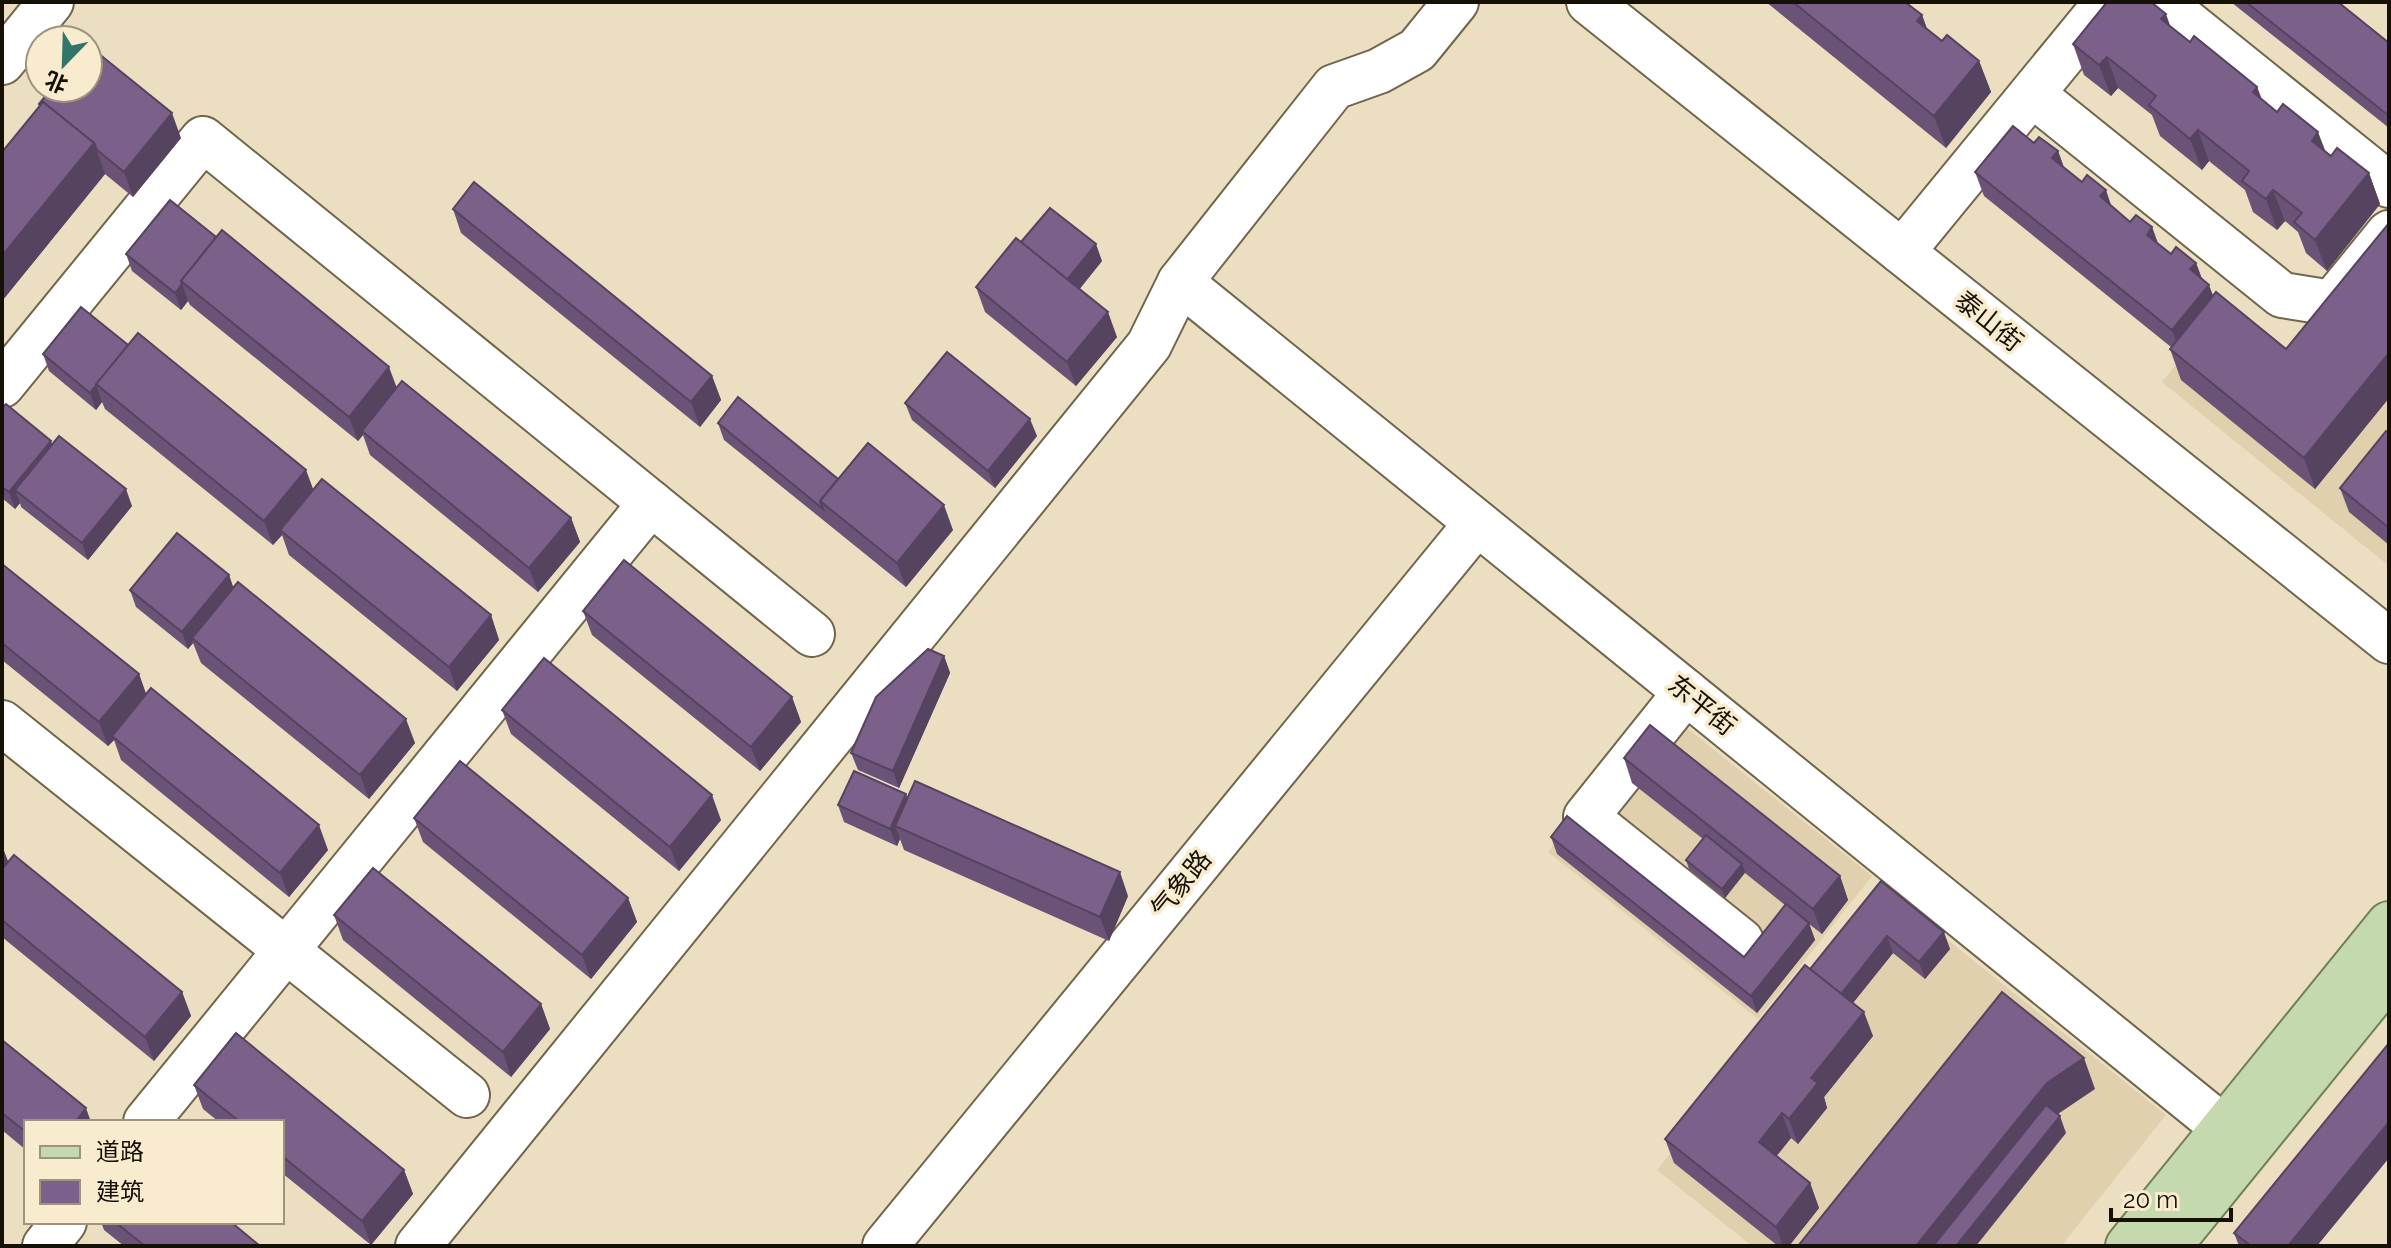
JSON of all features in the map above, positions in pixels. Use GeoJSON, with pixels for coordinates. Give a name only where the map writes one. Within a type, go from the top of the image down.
{"type":"FeatureCollection","features":[{"type":"Feature","properties":{"kind":"main road"},"geometry":{"type":"LineString","coordinates":[[2128,1246],[2389,924]]}},
{"type":"Feature","properties":{"kind":"main road"},"geometry":{"type":"LineString","coordinates":[[2169,1246],[2389,975]]}},
{"type":"Feature","properties":{"kind":"street"},"geometry":{"type":"LineString","coordinates":[[2,62],[51,2]]}},
{"type":"Feature","properties":{"kind":"street"},"geometry":{"type":"LineString","coordinates":[[418,1246],[1149,345],[1180,282],[1334,87],[1379,71],[1417,50],[1456,2]]}},
{"type":"Feature","properties":{"kind":"street","name":"泰山街"},"geometry":{"type":"LineString","coordinates":[[1589,2],[2389,641]]}},
{"type":"Feature","properties":{"kind":"street"},"geometry":{"type":"LineString","coordinates":[[1902,252],[2107,2]]}},
{"type":"Feature","properties":{"kind":"street"},"geometry":{"type":"LineString","coordinates":[[2174,12],[2389,185]]}},
{"type":"Feature","properties":{"kind":"street"},"geometry":{"type":"LineString","coordinates":[[2032,94],[2282,295],[2332,303],[2389,233]]}},
{"type":"Feature","properties":{"kind":"street"},"geometry":{"type":"LineString","coordinates":[[2,385],[203,139],[812,634]]}},
{"type":"Feature","properties":{"kind":"street","name":"东平街"},"geometry":{"type":"LineString","coordinates":[[1180,282],[2224,1128]]}},
{"type":"Feature","properties":{"kind":"street"},"geometry":{"type":"LineString","coordinates":[[148,1120],[651,503]]}},
{"type":"Feature","properties":{"kind":"street","name":"气象路"},"geometry":{"type":"LineString","coordinates":[[885,1246],[1477,523]]}},
{"type":"Feature","properties":{"kind":"street"},"geometry":{"type":"LineString","coordinates":[[1686,692],[1586,817],[1741,941]]}},
{"type":"Feature","properties":{"kind":"street"},"geometry":{"type":"LineString","coordinates":[[2,723],[467,1095]]}},
{"type":"Feature","properties":{"kind":"street"},"geometry":{"type":"LineString","coordinates":[[45,1246],[62,1224]]}},
{"type":"Feature","properties":{"kind":"shaded area"},"geometry":{"type":"Polygon","coordinates":[[[2389,254],[2389,566],[2162,382],[2224,306],[2298,366],[2389,254]]]}},
{"type":"Feature","properties":{"kind":"shaded area"},"geometry":{"type":"Polygon","coordinates":[[[1663,709],[1872,876],[1758,1019],[1548,852],[1663,709]]]}},
{"type":"Feature","properties":{"kind":"shaded area"},"geometry":{"type":"Polygon","coordinates":[[[1883,888],[2166,1115],[2061,1246],[1752,1246],[1657,1170],[1883,888]]]}},
{"type":"Feature","properties":{"kind":"building"},"geometry":{"type":"Polygon","coordinates":[[[1793,2],[1905,2],[1922,15],[1917,21],[1942,41],[1947,35],[1979,61],[1934,116],[1793,2]]]}},
{"type":"Feature","properties":{"kind":"building"},"geometry":{"type":"Polygon","coordinates":[[[2107,2],[2151,2],[2166,14],[2161,19],[2190,42],[2194,36],[2257,87],[2253,92],[2277,112],[2283,104],[2318,132],[2312,141],[2331,156],[2337,148],[2369,173],[2315,240],[2294,222],[2302,213],[2273,190],[2266,199],[2242,181],[2249,171],[2198,130],[2190,139],[2149,105],[2156,96],[2107,57],[2099,65],[2073,44],[2107,2]]]}},
{"type":"Feature","properties":{"kind":"building"},"geometry":{"type":"Polygon","coordinates":[[[2246,2],[2338,2],[2389,43],[2389,116],[2246,2]]]}},
{"type":"Feature","properties":{"kind":"building"},"geometry":{"type":"Polygon","coordinates":[[[104,58],[172,113],[124,172],[97,150],[94,143],[45,104],[104,104],[104,58]]]}},
{"type":"Feature","properties":{"kind":"building"},"geometry":{"type":"Polygon","coordinates":[[[41,104],[45,104],[94,143],[2,256],[2,152],[41,104]]]}},
{"type":"Feature","properties":{"kind":"building"},"geometry":{"type":"Polygon","coordinates":[[[2013,126],[2034,143],[2039,137],[2058,151],[2052,158],[2082,182],[2087,175],[2106,190],[2100,196],[2130,222],[2136,215],[2152,227],[2147,235],[2171,254],[2176,247],[2196,263],[2190,269],[2209,285],[2172,330],[1975,172],[2013,126]]]}},
{"type":"Feature","properties":{"kind":"building"},"geometry":{"type":"Polygon","coordinates":[[[474,182],[712,376],[691,402],[453,209],[474,182]]]}},
{"type":"Feature","properties":{"kind":"building"},"geometry":{"type":"Polygon","coordinates":[[[170,200],[216,237],[175,293],[126,254],[170,200]]]}},
{"type":"Feature","properties":{"kind":"building"},"geometry":{"type":"Polygon","coordinates":[[[1050,208],[1096,244],[1067,280],[1021,242],[1050,208]]]}},
{"type":"Feature","properties":{"kind":"building"},"geometry":{"type":"Polygon","coordinates":[[[2389,223],[2389,353],[2304,458],[2170,349],[2216,292],[2286,349],[2389,223]]]}},
{"type":"Feature","properties":{"kind":"building"},"geometry":{"type":"Polygon","coordinates":[[[222,230],[389,367],[349,417],[181,281],[222,230]]]}},
{"type":"Feature","properties":{"kind":"building"},"geometry":{"type":"Polygon","coordinates":[[[1016,238],[1108,312],[1067,362],[976,287],[1016,238]]]}},
{"type":"Feature","properties":{"kind":"building"},"geometry":{"type":"Polygon","coordinates":[[[81,307],[128,345],[90,393],[43,354],[81,307]]]}},
{"type":"Feature","properties":{"kind":"building"},"geometry":{"type":"Polygon","coordinates":[[[138,333],[306,470],[264,521],[96,384],[138,333]]]}},
{"type":"Feature","properties":{"kind":"building"},"geometry":{"type":"Polygon","coordinates":[[[947,352],[1030,419],[988,471],[905,403],[947,352]]]}},
{"type":"Feature","properties":{"kind":"building"},"geometry":{"type":"Polygon","coordinates":[[[402,381],[571,518],[529,568],[362,431],[402,381]]]}},
{"type":"Feature","properties":{"kind":"building"},"geometry":{"type":"Polygon","coordinates":[[[738,397],[838,479],[820,501],[823,509],[718,423],[738,397]]]}},
{"type":"Feature","properties":{"kind":"building"},"geometry":{"type":"Polygon","coordinates":[[[6,404],[51,441],[9,492],[2,487],[2,408],[6,404]]]}},
{"type":"Feature","properties":{"kind":"building"},"geometry":{"type":"Polygon","coordinates":[[[2386,431],[2389,433],[2389,528],[2340,488],[2386,431]]]}},
{"type":"Feature","properties":{"kind":"building"},"geometry":{"type":"Polygon","coordinates":[[[59,436],[126,489],[82,543],[15,490],[59,436]]]}},
{"type":"Feature","properties":{"kind":"building"},"geometry":{"type":"Polygon","coordinates":[[[868,443],[944,505],[897,563],[820,501],[868,443]]]}},
{"type":"Feature","properties":{"kind":"building"},"geometry":{"type":"Polygon","coordinates":[[[322,479],[491,615],[449,667],[280,530],[322,479]]]}},
{"type":"Feature","properties":{"kind":"building"},"geometry":{"type":"Polygon","coordinates":[[[177,533],[229,575],[182,632],[130,590],[177,533]]]}},
{"type":"Feature","properties":{"kind":"building"},"geometry":{"type":"Polygon","coordinates":[[[624,560],[792,697],[751,747],[583,611],[624,560]]]}},
{"type":"Feature","properties":{"kind":"building"},"geometry":{"type":"Polygon","coordinates":[[[2,564],[139,674],[99,722],[2,643],[2,564]]]}},
{"type":"Feature","properties":{"kind":"building"},"geometry":{"type":"Polygon","coordinates":[[[238,582],[406,719],[360,775],[192,638],[238,582]]]}},
{"type":"Feature","properties":{"kind":"building"},"geometry":{"type":"Polygon","coordinates":[[[928,649],[944,656],[893,771],[851,753],[876,697],[928,649]]]}},
{"type":"Feature","properties":{"kind":"building"},"geometry":{"type":"Polygon","coordinates":[[[544,658],[712,795],[670,847],[502,710],[544,658]]]}},
{"type":"Feature","properties":{"kind":"building"},"geometry":{"type":"Polygon","coordinates":[[[151,688],[319,825],[280,873],[112,736],[151,688]]]}},
{"type":"Feature","properties":{"kind":"building"},"geometry":{"type":"Polygon","coordinates":[[[1650,725],[1840,876],[1813,909],[1624,758],[1650,725]]]}},
{"type":"Feature","properties":{"kind":"building"},"geometry":{"type":"Polygon","coordinates":[[[460,761],[628,898],[582,955],[414,818],[460,761]]]}},
{"type":"Feature","properties":{"kind":"building"},"geometry":{"type":"Polygon","coordinates":[[[854,771],[906,794],[890,829],[838,805],[854,771]]]}},
{"type":"Feature","properties":{"kind":"building"},"geometry":{"type":"Polygon","coordinates":[[[915,781],[1120,872],[1100,917],[895,826],[915,781]]]}},
{"type":"Feature","properties":{"kind":"building"},"geometry":{"type":"Polygon","coordinates":[[[1567,816],[1744,957],[1786,904],[1809,923],[1751,996],[1551,837],[1567,816]]]}},
{"type":"Feature","properties":{"kind":"building"},"geometry":{"type":"Polygon","coordinates":[[[1706,835],[1742,864],[1722,889],[1686,860],[1706,835]]]}},
{"type":"Feature","properties":{"kind":"building"},"geometry":{"type":"Polygon","coordinates":[[[14,855],[182,992],[145,1037],[2,920],[2,869],[14,855]]]}},
{"type":"Feature","properties":{"kind":"building"},"geometry":{"type":"Polygon","coordinates":[[[373,868],[541,1004],[503,1052],[334,915],[373,868]]]}},
{"type":"Feature","properties":{"kind":"building"},"geometry":{"type":"Polygon","coordinates":[[[1881,881],[1944,932],[1919,962],[1887,936],[1841,994],[1810,969],[1881,881]]]}},
{"type":"Feature","properties":{"kind":"building"},"geometry":{"type":"Polygon","coordinates":[[[1805,965],[1864,1012],[1811,1078],[1818,1083],[1789,1119],[1782,1113],[1759,1142],[1810,1183],[1776,1227],[1665,1139],[1805,965]]]}},
{"type":"Feature","properties":{"kind":"building"},"geometry":{"type":"Polygon","coordinates":[[[2002,992],[2084,1058],[2047,1083],[1916,1246],[1798,1246],[2002,992]]]}},
{"type":"Feature","properties":{"kind":"building"},"geometry":{"type":"Polygon","coordinates":[[[236,1033],[404,1170],[362,1221],[284,1158],[284,1120],[238,1120],[194,1085],[236,1033]]]}},
{"type":"Feature","properties":{"kind":"building"},"geometry":{"type":"Polygon","coordinates":[[[2,1040],[86,1108],[77,1120],[24,1120],[24,1130],[2,1113],[2,1040]]]}},
{"type":"Feature","properties":{"kind":"building"},"geometry":{"type":"Polygon","coordinates":[[[2389,1043],[2389,1122],[2288,1246],[2251,1246],[2234,1233],[2389,1043]]]}},
{"type":"Feature","properties":{"kind":"building"},"geometry":{"type":"Polygon","coordinates":[[[2046,1105],[2060,1116],[1956,1246],[1933,1246],[2046,1105]]]}},
{"type":"Feature","properties":{"kind":"building"},"geometry":{"type":"Polygon","coordinates":[[[118,1224],[233,1224],[260,1246],[145,1246],[118,1224]]]}}]}
